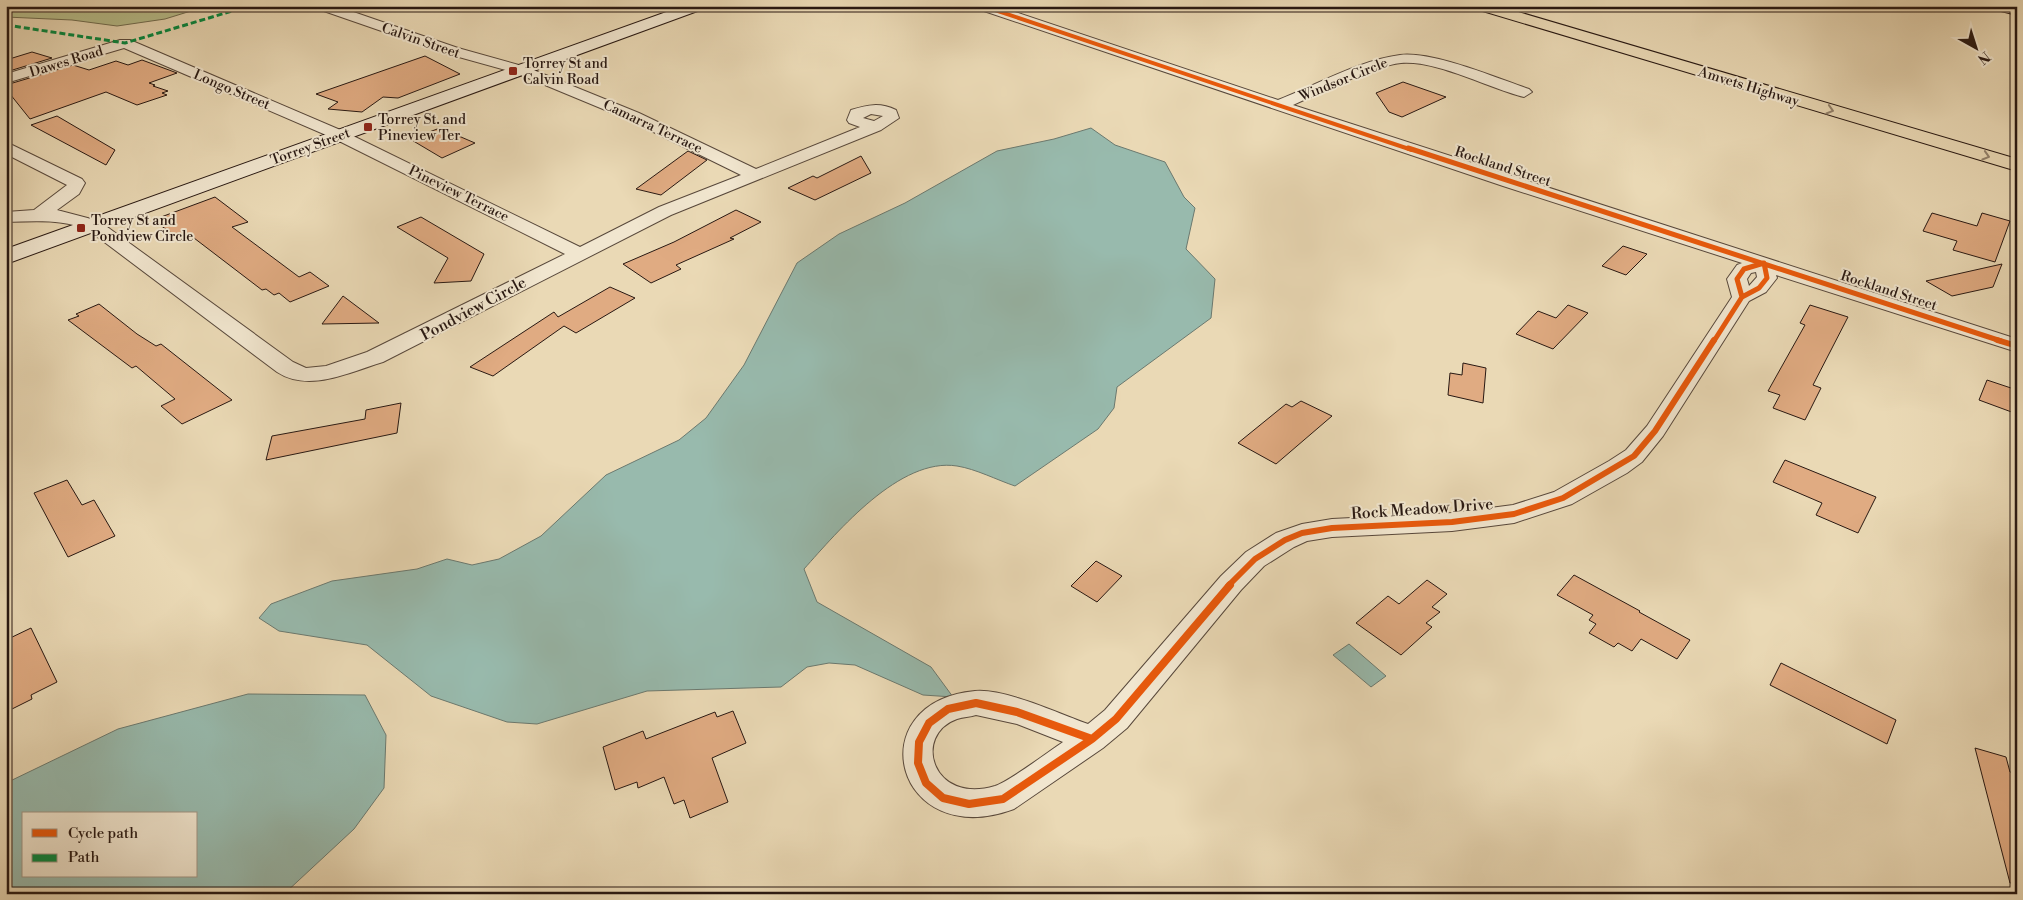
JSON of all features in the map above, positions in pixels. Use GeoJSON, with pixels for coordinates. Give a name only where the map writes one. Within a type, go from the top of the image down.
{"type":"FeatureCollection","features":[{"type":"Feature","properties":{"kind":"highway","name":"Amvets Highway"},"geometry":{"type":"LineString","coordinates":[[1482,6],[2017,165]]}},
{"type":"Feature","properties":{"kind":"highway","name":"Amvets Highway"},"geometry":{"type":"LineString","coordinates":[[1521,6],[2017,150]]}},
{"type":"Feature","properties":{"kind":"main road","name":"Torrey Street"},"geometry":{"type":"LineString","coordinates":[[6,257],[698,6]]}},
{"type":"Feature","properties":{"kind":"main road"},"geometry":{"type":"LineString","coordinates":[[1998,6],[2017,11]]}},
{"type":"Feature","properties":{"kind":"street","name":"Calvin Street"},"geometry":{"type":"LineString","coordinates":[[323,6],[453,52],[521,70]]}},
{"type":"Feature","properties":{"kind":"street","name":"Rockland Street"},"geometry":{"type":"LineString","coordinates":[[983,6],[1509,182],[2017,346]]}},
{"type":"Feature","properties":{"kind":"street","name":"Dawes Road"},"geometry":{"type":"LineString","coordinates":[[6,79],[125,43]]}},
{"type":"Feature","properties":{"kind":"street","name":"Longo Street"},"geometry":{"type":"LineString","coordinates":[[125,43],[339,135]]}},
{"type":"Feature","properties":{"kind":"street","name":"Windsor Circle"},"geometry":{"type":"LineString","coordinates":[[1279,105],[1379,64],[1402,59],[1424,61],[1524,92]]}},
{"type":"Feature","properties":{"kind":"street","name":"Camarra Terrace"},"geometry":{"type":"LineString","coordinates":[[521,70],[633,116],[755,175]]}},
{"type":"Feature","properties":{"kind":"street","name":"Pondview Circle"},"geometry":{"type":"LineString","coordinates":[[6,217],[39,215],[73,216],[93,225],[285,367],[294,373],[306,375],[346,367],[389,351],[578,253],[665,211],[876,127]]}},
{"type":"Feature","properties":{"kind":"street","name":"Pineview Terrace"},"geometry":{"type":"LineString","coordinates":[[339,135],[578,253]]}},
{"type":"Feature","properties":{"kind":"street"},"geometry":{"type":"LineString","coordinates":[[6,147],[76,183],[73,190],[39,215]]}},
{"type":"Feature","properties":{"kind":"street","name":"Rock Meadow Drive"},"geometry":{"type":"LineString","coordinates":[[1092,739],[990,704],[960,705],[946,711],[925,729],[919,740],[916,753],[918,766],[923,778],[931,789],[943,797],[957,803],[988,804],[1002,799],[1092,739],[1130,703],[1231,583],[1255,559],[1285,540],[1302,533],[1324,529],[1452,522],[1514,514],[1563,498],[1618,467],[1634,456],[1655,431],[1742,297],[1759,288],[1767,278],[1764,263]]}},
{"type":"Feature","properties":{"kind":"green space"},"geometry":{"type":"Polygon","coordinates":[[[6,6],[207,6],[165,19],[117,26],[72,20],[6,17],[6,6]]]}},
{"type":"Feature","properties":{"kind":"shaded area"},"geometry":{"type":"Polygon","coordinates":[[[1091,128],[1115,145],[1165,162],[1184,197],[1195,208],[1186,249],[1215,279],[1211,318],[1117,387],[1114,408],[1098,429],[1015,486],[957,466],[935,466],[914,473],[893,485],[852,517],[804,569],[817,602],[931,667],[953,697],[923,695],[855,665],[829,663],[807,667],[781,687],[647,691],[537,724],[507,722],[431,696],[367,645],[279,631],[259,618],[271,604],[332,581],[417,569],[447,559],[472,565],[499,559],[541,536],[606,475],[679,440],[706,418],[744,365],[797,263],[839,234],[905,203],[997,151],[1054,139],[1091,128]]]}},
{"type":"Feature","properties":{"kind":"shaded area"},"geometry":{"type":"Polygon","coordinates":[[[1349,644],[1386,676],[1371,687],[1333,655],[1349,644]]]}},
{"type":"Feature","properties":{"kind":"shaded area"},"geometry":{"type":"Polygon","coordinates":[[[248,694],[365,695],[386,735],[384,788],[354,829],[284,894],[6,894],[6,783],[118,729],[248,694]]]}},
{"type":"Feature","properties":{"kind":"building"},"geometry":{"type":"Polygon","coordinates":[[[32,52],[52,58],[6,72],[6,60],[32,52]]]}},
{"type":"Feature","properties":{"kind":"building"},"geometry":{"type":"Polygon","coordinates":[[[425,56],[460,74],[398,98],[383,97],[362,112],[328,109],[338,102],[316,94],[425,56]]]}},
{"type":"Feature","properties":{"kind":"building"},"geometry":{"type":"Polygon","coordinates":[[[142,60],[177,73],[149,83],[168,91],[162,93],[167,95],[137,105],[106,92],[30,119],[6,89],[6,85],[73,65],[89,70],[116,61],[128,65],[142,60]]]}},
{"type":"Feature","properties":{"kind":"building"},"geometry":{"type":"Polygon","coordinates":[[[1403,82],[1446,97],[1402,117],[1389,112],[1376,93],[1403,82]]]}},
{"type":"Feature","properties":{"kind":"building"},"geometry":{"type":"Polygon","coordinates":[[[57,116],[115,150],[106,165],[31,125],[57,116]]]}},
{"type":"Feature","properties":{"kind":"building"},"geometry":{"type":"Polygon","coordinates":[[[440,128],[475,143],[442,158],[410,139],[440,128]]]}},
{"type":"Feature","properties":{"kind":"building"},"geometry":{"type":"Polygon","coordinates":[[[688,151],[707,160],[661,195],[636,189],[688,151]]]}},
{"type":"Feature","properties":{"kind":"building"},"geometry":{"type":"Polygon","coordinates":[[[861,156],[871,173],[815,200],[788,188],[813,176],[817,178],[861,156]]]}},
{"type":"Feature","properties":{"kind":"building"},"geometry":{"type":"Polygon","coordinates":[[[215,197],[248,222],[232,227],[299,277],[310,272],[329,286],[290,302],[279,293],[274,295],[266,289],[262,290],[194,238],[184,242],[153,220],[215,197]]]}},
{"type":"Feature","properties":{"kind":"building"},"geometry":{"type":"Polygon","coordinates":[[[736,210],[761,222],[730,238],[734,239],[676,265],[681,269],[651,283],[623,264],[674,242],[736,210]]]}},
{"type":"Feature","properties":{"kind":"building"},"geometry":{"type":"Polygon","coordinates":[[[1932,213],[1977,226],[1982,213],[2010,221],[1995,262],[1953,250],[1957,241],[1923,231],[1932,213]]]}},
{"type":"Feature","properties":{"kind":"building"},"geometry":{"type":"Polygon","coordinates":[[[421,217],[484,254],[471,281],[434,283],[448,258],[397,227],[421,217]]]}},
{"type":"Feature","properties":{"kind":"building"},"geometry":{"type":"Polygon","coordinates":[[[1623,246],[1647,254],[1626,275],[1602,266],[1623,246]]]}},
{"type":"Feature","properties":{"kind":"building"},"geometry":{"type":"Polygon","coordinates":[[[2002,264],[1993,287],[1952,296],[1926,281],[2002,264]]]}},
{"type":"Feature","properties":{"kind":"building"},"geometry":{"type":"Polygon","coordinates":[[[610,287],[635,298],[576,333],[564,326],[493,376],[470,367],[554,312],[558,317],[610,287]]]}},
{"type":"Feature","properties":{"kind":"building"},"geometry":{"type":"Polygon","coordinates":[[[343,296],[379,323],[322,324],[343,296]]]}},
{"type":"Feature","properties":{"kind":"building"},"geometry":{"type":"Polygon","coordinates":[[[99,304],[137,334],[156,346],[161,344],[232,400],[182,424],[161,406],[175,399],[136,366],[132,368],[68,320],[79,316],[76,314],[99,304]]]}},
{"type":"Feature","properties":{"kind":"building"},"geometry":{"type":"Polygon","coordinates":[[[1568,305],[1588,313],[1553,349],[1516,334],[1538,311],[1556,318],[1568,305]]]}},
{"type":"Feature","properties":{"kind":"building"},"geometry":{"type":"Polygon","coordinates":[[[1810,305],[1848,317],[1813,385],[1821,388],[1805,420],[1773,408],[1780,395],[1768,391],[1805,325],[1800,323],[1810,305]]]}},
{"type":"Feature","properties":{"kind":"building"},"geometry":{"type":"Polygon","coordinates":[[[1463,363],[1486,368],[1483,403],[1448,395],[1450,373],[1462,375],[1463,363]]]}},
{"type":"Feature","properties":{"kind":"building"},"geometry":{"type":"Polygon","coordinates":[[[1987,380],[2017,390],[2017,414],[1979,400],[1987,380]]]}},
{"type":"Feature","properties":{"kind":"building"},"geometry":{"type":"Polygon","coordinates":[[[1301,401],[1332,416],[1276,464],[1238,443],[1286,404],[1292,407],[1301,401]]]}},
{"type":"Feature","properties":{"kind":"building"},"geometry":{"type":"Polygon","coordinates":[[[401,403],[397,433],[266,460],[272,436],[365,419],[366,410],[401,403]]]}},
{"type":"Feature","properties":{"kind":"building"},"geometry":{"type":"Polygon","coordinates":[[[1785,460],[1876,497],[1858,533],[1816,515],[1822,503],[1773,482],[1785,460]]]}},
{"type":"Feature","properties":{"kind":"building"},"geometry":{"type":"Polygon","coordinates":[[[67,480],[82,505],[94,500],[115,536],[68,557],[34,493],[67,480]]]}},
{"type":"Feature","properties":{"kind":"building"},"geometry":{"type":"Polygon","coordinates":[[[1096,561],[1122,576],[1097,602],[1071,586],[1096,561]]]}},
{"type":"Feature","properties":{"kind":"building"},"geometry":{"type":"Polygon","coordinates":[[[1574,575],[1690,640],[1677,659],[1641,639],[1632,651],[1618,643],[1614,647],[1589,633],[1596,624],[1589,620],[1593,615],[1557,595],[1574,575]]]}},
{"type":"Feature","properties":{"kind":"building"},"geometry":{"type":"Polygon","coordinates":[[[1427,580],[1447,594],[1432,607],[1440,612],[1426,623],[1432,627],[1401,655],[1356,623],[1388,596],[1399,604],[1427,580]]]}},
{"type":"Feature","properties":{"kind":"building"},"geometry":{"type":"Polygon","coordinates":[[[31,628],[57,682],[31,695],[32,699],[6,712],[6,640],[31,628]]]}},
{"type":"Feature","properties":{"kind":"building"},"geometry":{"type":"Polygon","coordinates":[[[1781,663],[1896,720],[1887,744],[1770,685],[1781,663]]]}},
{"type":"Feature","properties":{"kind":"building"},"geometry":{"type":"Polygon","coordinates":[[[733,711],[746,743],[712,758],[728,802],[690,818],[684,800],[674,804],[664,777],[638,788],[637,782],[615,790],[603,747],[643,731],[646,739],[715,712],[717,717],[733,711]]]}},
{"type":"Feature","properties":{"kind":"building"},"geometry":{"type":"Polygon","coordinates":[[[1975,748],[2006,757],[2010,772],[2017,774],[2017,882],[2010,883],[1975,748]]]}},
{"type":"Feature","properties":{"kind":"marked path"},"geometry":{"type":"LineString","coordinates":[[6,25],[125,43],[249,6]]}},
{"type":"Feature","properties":{"kind":"cycle path"},"geometry":{"type":"LineString","coordinates":[[983,6],[1509,182],[2017,346]]}},
{"type":"Feature","properties":{"kind":"cycle path"},"geometry":{"type":"LineString","coordinates":[[1092,739],[1002,707],[976,703],[948,709],[929,723],[919,742],[918,763],[926,783],[943,798],[969,804],[1003,799],[1092,739],[1116,719],[1231,583],[1255,559],[1285,540],[1302,533],[1332,528],[1452,522],[1514,514],[1563,498],[1618,467],[1634,456],[1655,431],[1742,297],[1759,288],[1767,278],[1764,263],[1744,269],[1737,279],[1742,297]]}},
{"type":"Feature","properties":{"kind":"place","name":"Torrey St and Calvin Road"},"geometry":{"type":"Point","coordinates":[513,71]}},
{"type":"Feature","properties":{"kind":"place","name":"Torrey St. and Pineview Ter"},"geometry":{"type":"Point","coordinates":[368,127]}},
{"type":"Feature","properties":{"kind":"place","name":"Torrey St and Pondview Circle"},"geometry":{"type":"Point","coordinates":[81,228]}}]}
